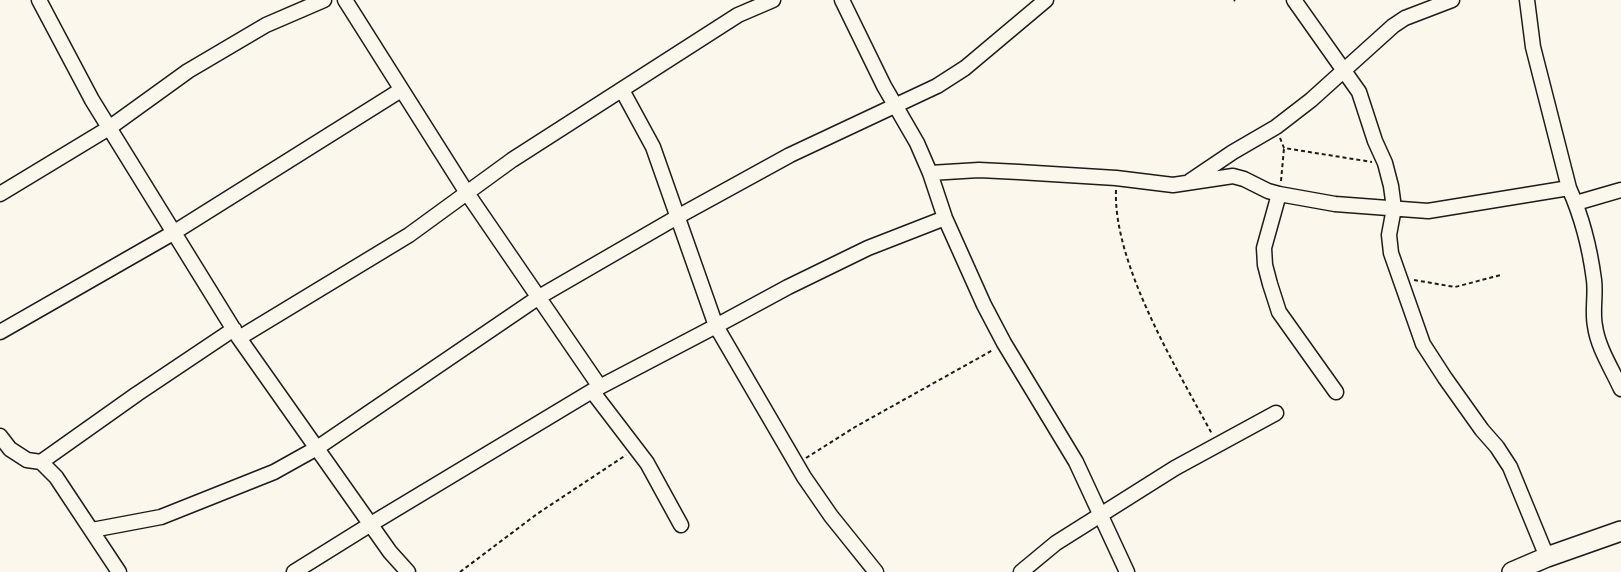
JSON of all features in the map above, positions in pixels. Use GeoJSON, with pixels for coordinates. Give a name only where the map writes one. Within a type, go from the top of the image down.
{"type":"FeatureCollection","features":[{"type":"Feature","properties":{"kind":"street"},"geometry":{"type":"LineString","coordinates":[[39,0],[92,100],[236,333],[390,552],[408,572]]}},
{"type":"Feature","properties":{"kind":"street"},"geometry":{"type":"LineString","coordinates":[[0,194],[109,128],[188,71],[266,25],[324,0]]}},
{"type":"Feature","properties":{"kind":"street"},"geometry":{"type":"LineString","coordinates":[[345,0],[468,193],[539,297],[635,449],[657,478],[681,525]]}},
{"type":"Feature","properties":{"kind":"street"},"geometry":{"type":"LineString","coordinates":[[41,462],[137,394],[236,333],[374,256],[468,193],[512,160],[738,15],[773,0]]}},
{"type":"Feature","properties":{"kind":"street"},"geometry":{"type":"LineString","coordinates":[[842,0],[895,107],[917,143],[930,173],[945,218],[984,304],[1004,343],[1072,455],[1127,572]]}},
{"type":"Feature","properties":{"kind":"street"},"geometry":{"type":"LineString","coordinates":[[92,530],[161,517],[274,472],[317,448],[539,297],[679,216],[790,155],[937,86],[965,68],[1046,0]]}},
{"type":"Feature","properties":{"kind":"street"},"geometry":{"type":"LineString","coordinates":[[1294,0],[1327,49],[1344,69],[1359,92],[1375,141],[1385,162],[1394,208],[1389,235],[1391,254],[1423,344],[1432,360],[1482,430],[1497,447],[1510,467],[1547,557]]}},
{"type":"Feature","properties":{"kind":"street"},"geometry":{"type":"LineString","coordinates":[[1186,184],[1233,152],[1276,127],[1311,100],[1393,26],[1405,18],[1452,0]]}},
{"type":"Feature","properties":{"kind":"street"},"geometry":{"type":"LineString","coordinates":[[1527,0],[1534,47],[1569,188],[1576,203],[1588,244],[1594,281],[1594,326],[1598,339],[1621,389]]}},
{"type":"Feature","properties":{"kind":"street"},"geometry":{"type":"LineString","coordinates":[[0,332],[173,233],[401,90]]}},
{"type":"Feature","properties":{"kind":"street"},"geometry":{"type":"LineString","coordinates":[[622,90],[653,147],[679,216],[716,326],[797,464],[830,516],[876,572]]}},
{"type":"Feature","properties":{"kind":"street"},"geometry":{"type":"LineString","coordinates":[[930,173],[979,170],[1116,178],[1173,185],[1232,176],[1244,179],[1268,191],[1279,194],[1335,204],[1428,211],[1569,188]]}},
{"type":"Feature","properties":{"kind":"street"},"geometry":{"type":"LineString","coordinates":[[1576,203],[1621,190]]}},
{"type":"Feature","properties":{"kind":"street"},"geometry":{"type":"LineString","coordinates":[[1279,194],[1264,248],[1270,284],[1279,312],[1336,392]]}},
{"type":"Feature","properties":{"kind":"street"},"geometry":{"type":"LineString","coordinates":[[295,572],[371,524],[596,389],[788,287],[868,248],[945,218]]}},
{"type":"Feature","properties":{"kind":"street"},"geometry":{"type":"LineString","coordinates":[[1020,572],[1056,543],[1175,468],[1276,413]]}},
{"type":"Feature","properties":{"kind":"street"},"geometry":{"type":"LineString","coordinates":[[0,436],[10,449],[27,460],[41,462],[56,477],[119,572]]}},
{"type":"Feature","properties":{"kind":"street"},"geometry":{"type":"LineString","coordinates":[[1512,572],[1547,557],[1621,531]]}},
{"type":"Feature","properties":{"kind":"path"},"geometry":{"type":"LineString","coordinates":[[1276,127],[1284,148],[1279,194]]}},
{"type":"Feature","properties":{"kind":"path"},"geometry":{"type":"LineString","coordinates":[[1284,148],[1330,157],[1385,162]]}},
{"type":"Feature","properties":{"kind":"path"},"geometry":{"type":"LineString","coordinates":[[1116,178],[1115,203],[1123,250],[1149,313],[1217,445]]}},
{"type":"Feature","properties":{"kind":"path"},"geometry":{"type":"LineString","coordinates":[[1399,279],[1427,281],[1456,287],[1501,275]]}},
{"type":"Feature","properties":{"kind":"path"},"geometry":{"type":"LineString","coordinates":[[797,464],[855,427],[1004,343]]}},
{"type":"Feature","properties":{"kind":"path"},"geometry":{"type":"LineString","coordinates":[[460,572],[537,514],[635,449]]}}]}
